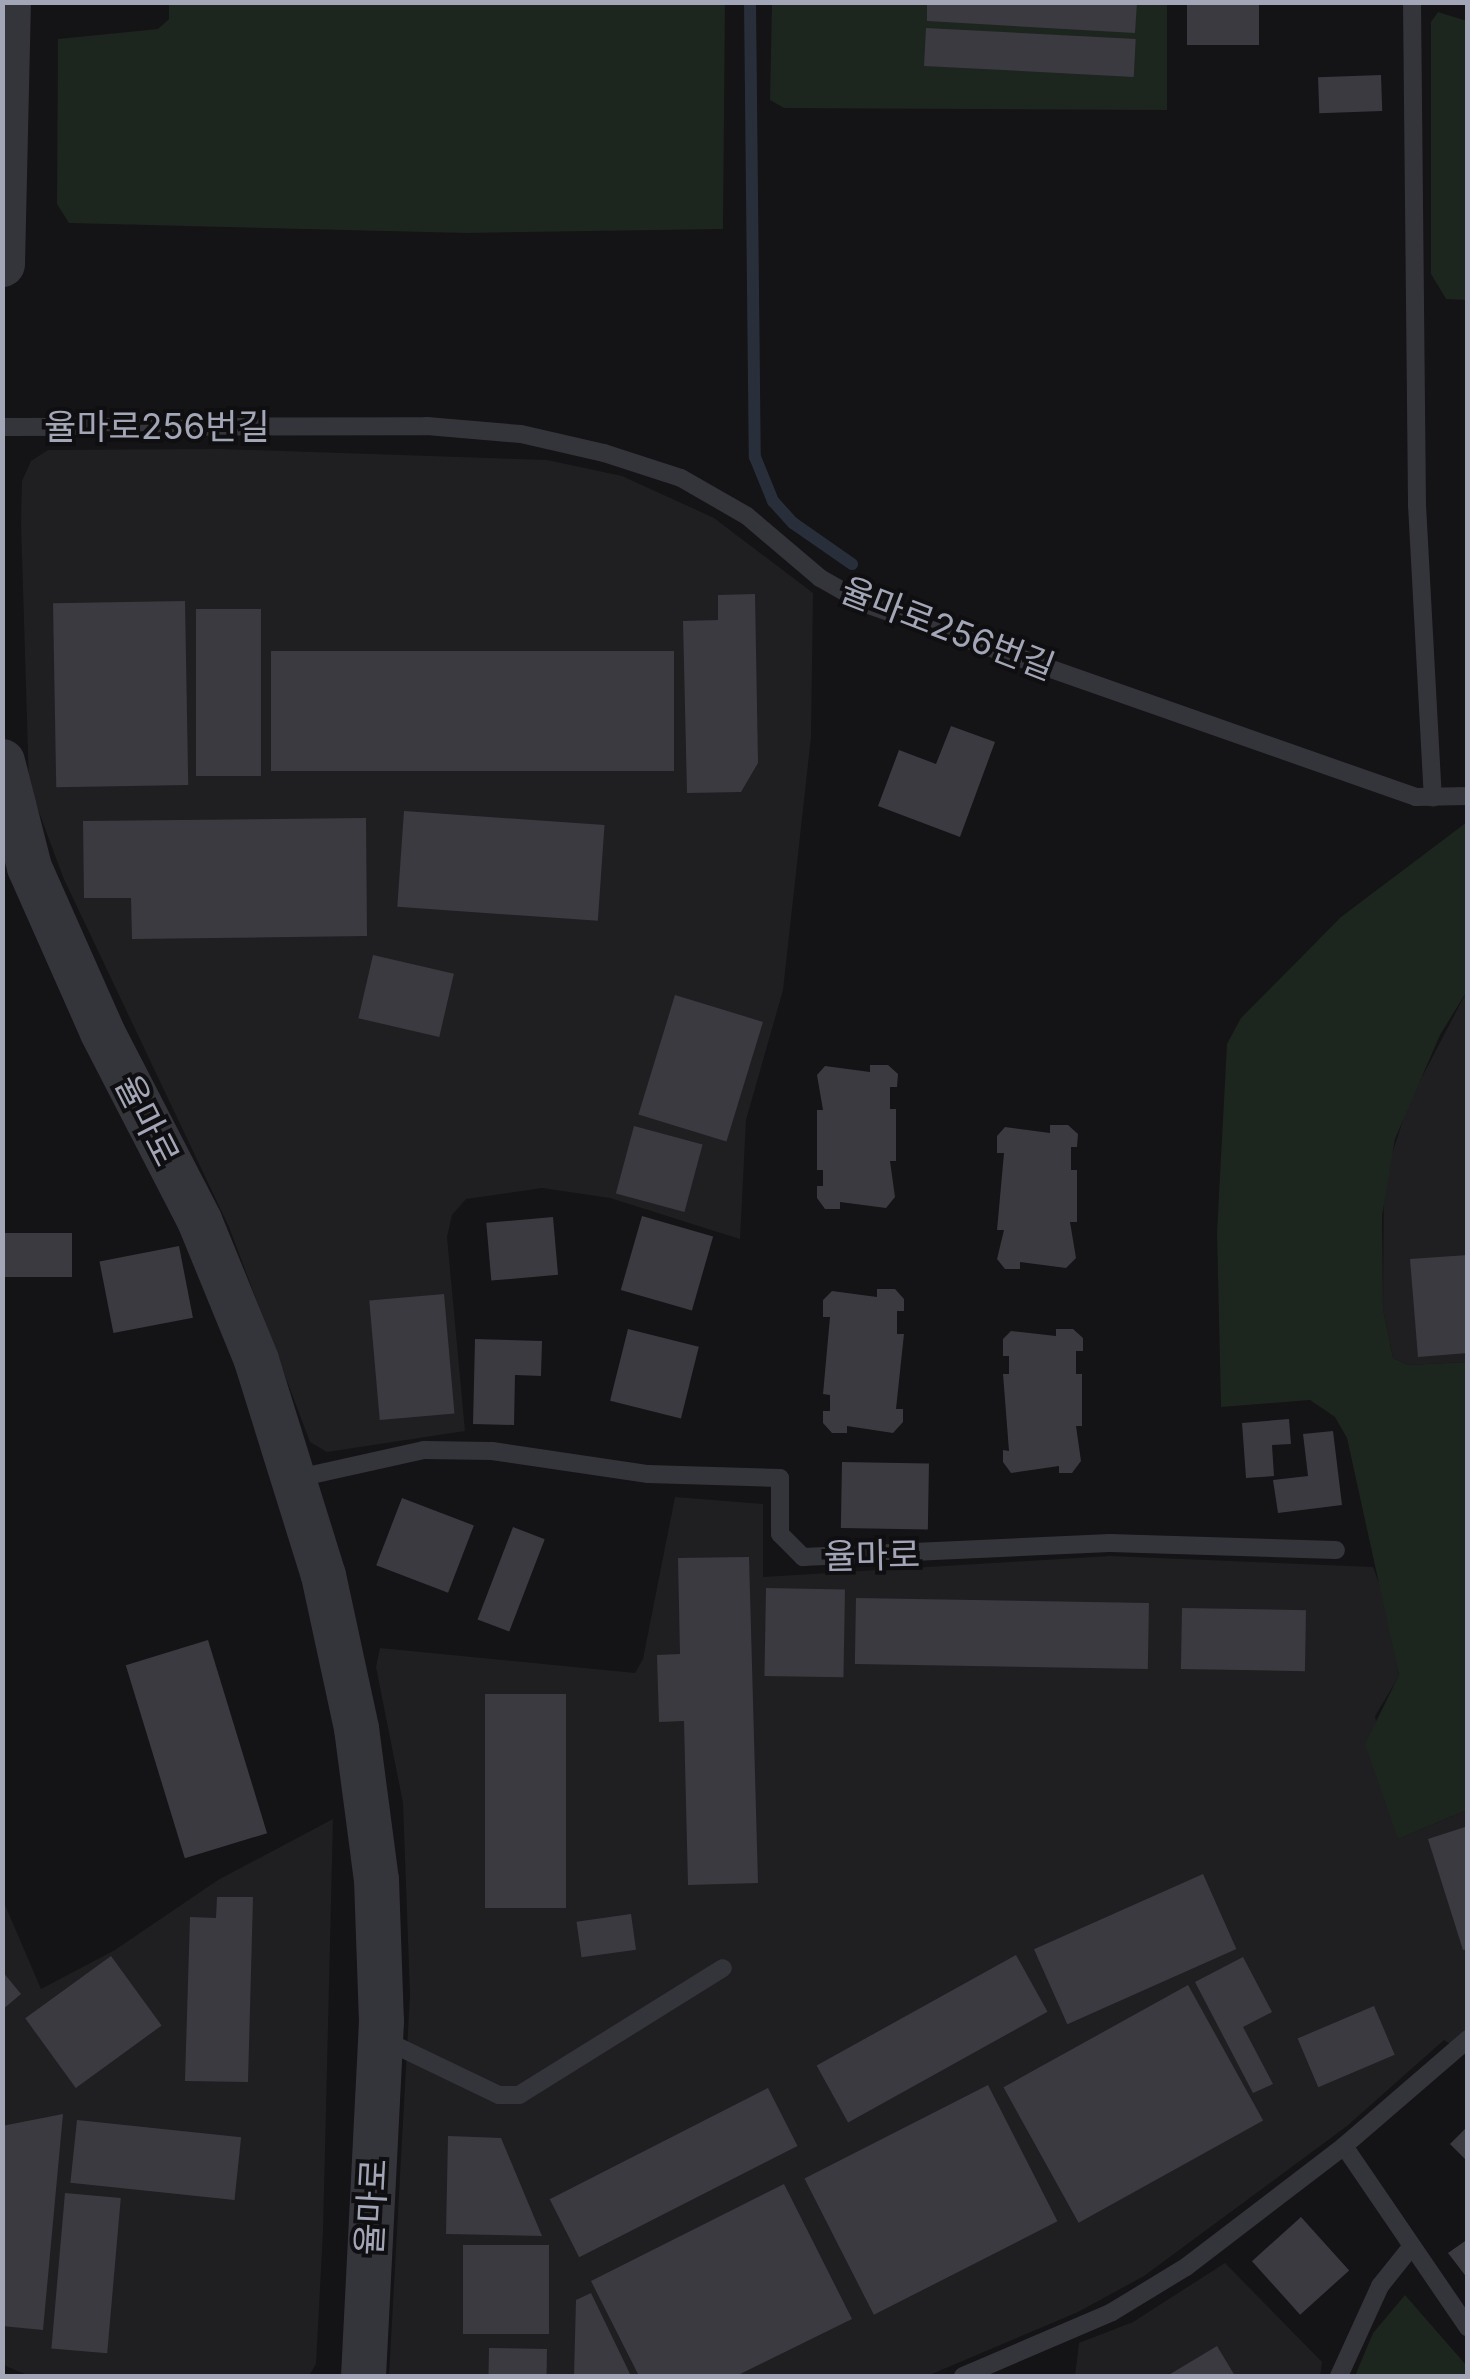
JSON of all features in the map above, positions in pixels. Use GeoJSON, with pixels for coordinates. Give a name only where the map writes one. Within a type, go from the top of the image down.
{"type":"FeatureCollection","features":[{"type":"Feature","properties":{"kind":"street"},"geometry":{"type":"LineString","coordinates":[[2,264],[8,2]]}},
{"type":"Feature","properties":{"kind":"street","name":"율마로"},"geometry":{"type":"LineString","coordinates":[[2,761],[29,868],[102,1032],[200,1220],[298,1478],[356,1728],[376,1878],[380,2038],[363,2376]]}},
{"type":"Feature","properties":{"kind":"lane"},"geometry":{"type":"LineString","coordinates":[[1412,2],[1416,505],[1433,798]]}},
{"type":"Feature","properties":{"kind":"lane","name":"율마로256번길"},"geometry":{"type":"LineString","coordinates":[[2,426],[426,426],[521,434],[604,453],[681,478],[748,516],[820,578],[866,604],[1433,798],[1468,796]]}},
{"type":"Feature","properties":{"kind":"lane","name":"율마로"},"geometry":{"type":"LineString","coordinates":[[298,1478],[424,1450],[492,1451],[648,1474],[780,1478],[780,1534],[803,1557],[1110,1543],[1336,1550]]}},
{"type":"Feature","properties":{"kind":"lane"},"geometry":{"type":"LineString","coordinates":[[380,2038],[498,2096],[519,2096],[724,1968]]}},
{"type":"Feature","properties":{"kind":"lane"},"geometry":{"type":"LineString","coordinates":[[963,2376],[1112,2312],[1186,2267],[1344,2146],[1468,2039]]}},
{"type":"Feature","properties":{"kind":"lane"},"geometry":{"type":"LineString","coordinates":[[1344,2146],[1468,2328]]}},
{"type":"Feature","properties":{"kind":"lane"},"geometry":{"type":"LineString","coordinates":[[1339,2376],[1380,2286],[1412,2246]]}},
{"type":"Feature","properties":{"kind":"shaded area"},"geometry":{"type":"Polygon","coordinates":[[[169,3],[725,3],[723,229],[467,233],[69,223],[57,204],[58,39],[158,29],[169,19],[169,3]]]}},
{"type":"Feature","properties":{"kind":"shaded area"},"geometry":{"type":"Polygon","coordinates":[[[772,3],[1167,3],[1167,110],[784,108],[770,100],[772,3]]]}},
{"type":"Feature","properties":{"kind":"shaded area"},"geometry":{"type":"Polygon","coordinates":[[[1438,12],[1467,21],[1467,300],[1446,299],[1431,274],[1431,22],[1438,12]]]}},
{"type":"Feature","properties":{"kind":"shaded area"},"geometry":{"type":"Polygon","coordinates":[[[221,449],[547,460],[622,476],[714,518],[813,593],[811,737],[783,990],[746,1120],[740,1239],[610,1198],[542,1188],[466,1199],[452,1215],[447,1237],[465,1431],[327,1452],[310,1442],[229,1227],[63,877],[29,785],[21,522],[22,481],[31,461],[48,450],[221,449]]]}},
{"type":"Feature","properties":{"kind":"shaded area"},"geometry":{"type":"Polygon","coordinates":[[[1467,822],[1467,991],[1440,1035],[1395,1139],[1382,1216],[1383,1309],[1393,1358],[1409,1365],[1467,1362],[1467,1810],[1398,1839],[1365,1744],[1399,1675],[1347,1438],[1335,1417],[1310,1400],[1221,1407],[1217,1232],[1227,1044],[1241,1018],[1341,917],[1467,822]]]}},
{"type":"Feature","properties":{"kind":"shaded area"},"geometry":{"type":"Polygon","coordinates":[[[1467,991],[1467,1362],[1409,1365],[1393,1358],[1383,1309],[1384,1178],[1409,1102],[1467,991]]]}},
{"type":"Feature","properties":{"kind":"shaded area"},"geometry":{"type":"Polygon","coordinates":[[[675,1497],[763,1504],[763,1577],[1110,1556],[1373,1567],[1388,1608],[1399,1676],[1375,1716],[1398,1839],[1467,1810],[1467,2055],[1444,2040],[1347,2126],[1144,2276],[1078,2312],[927,2376],[389,2376],[410,1995],[403,1803],[376,1667],[380,1648],[635,1673],[643,1659],[675,1497]]]}},
{"type":"Feature","properties":{"kind":"shaded area"},"geometry":{"type":"Polygon","coordinates":[[[333,1819],[323,2232],[316,2364],[309,2376],[30,2376],[3,2365],[2,1898],[41,1989],[115,1950],[218,1880],[333,1819]]]}},
{"type":"Feature","properties":{"kind":"shaded area"},"geometry":{"type":"Polygon","coordinates":[[[1225,2263],[1322,2362],[1320,2376],[1075,2376],[1079,2343],[1133,2322],[1225,2263]]]}},
{"type":"Feature","properties":{"kind":"shaded area"},"geometry":{"type":"Polygon","coordinates":[[[1405,2295],[1467,2366],[1467,2376],[1355,2376],[1373,2333],[1405,2295]]]}},
{"type":"Feature","properties":{"kind":"building"},"geometry":{"type":"Polygon","coordinates":[[[927,2],[1137,2],[1135,33],[927,21],[927,2]]]}},
{"type":"Feature","properties":{"kind":"building"},"geometry":{"type":"Polygon","coordinates":[[[1187,2],[1259,2],[1259,45],[1187,45],[1187,2]]]}},
{"type":"Feature","properties":{"kind":"building"},"geometry":{"type":"Polygon","coordinates":[[[926,28],[1136,39],[1134,77],[924,66],[926,28]]]}},
{"type":"Feature","properties":{"kind":"building"},"geometry":{"type":"Polygon","coordinates":[[[1381,75],[1382,111],[1319,113],[1318,77],[1381,75]]]}},
{"type":"Feature","properties":{"kind":"building"},"geometry":{"type":"Polygon","coordinates":[[[755,594],[758,763],[741,792],[687,793],[683,621],[718,620],[718,595],[755,594]]]}},
{"type":"Feature","properties":{"kind":"building"},"geometry":{"type":"Polygon","coordinates":[[[185,601],[188,785],[56,787],[53,603],[185,601]]]}},
{"type":"Feature","properties":{"kind":"building"},"geometry":{"type":"Polygon","coordinates":[[[196,609],[261,609],[261,776],[196,776],[196,609]]]}},
{"type":"Feature","properties":{"kind":"building"},"geometry":{"type":"Polygon","coordinates":[[[271,651],[674,651],[674,771],[271,771],[271,651]]]}},
{"type":"Feature","properties":{"kind":"building"},"geometry":{"type":"Polygon","coordinates":[[[951,726],[995,742],[960,837],[878,806],[899,750],[936,764],[951,726]]]}},
{"type":"Feature","properties":{"kind":"building"},"geometry":{"type":"Polygon","coordinates":[[[404,811],[605,825],[598,921],[397,907],[404,811]]]}},
{"type":"Feature","properties":{"kind":"building"},"geometry":{"type":"Polygon","coordinates":[[[366,818],[367,936],[132,939],[131,898],[84,898],[83,821],[366,818]]]}},
{"type":"Feature","properties":{"kind":"building"},"geometry":{"type":"Polygon","coordinates":[[[373,955],[454,974],[439,1037],[358,1018],[373,955]]]}},
{"type":"Feature","properties":{"kind":"building"},"geometry":{"type":"Polygon","coordinates":[[[675,995],[763,1022],[726,1141],[638,1115],[675,995]]]}},
{"type":"Feature","properties":{"kind":"building"},"geometry":{"type":"Polygon","coordinates":[[[870,1065],[888,1065],[898,1074],[897,1087],[890,1087],[890,1109],[896,1109],[896,1161],[890,1161],[895,1197],[886,1208],[840,1202],[840,1209],[825,1209],[817,1198],[817,1186],[823,1186],[823,1170],[817,1170],[817,1110],[823,1110],[817,1075],[825,1066],[870,1072],[870,1065]]]}},
{"type":"Feature","properties":{"kind":"building"},"geometry":{"type":"Polygon","coordinates":[[[1050,1125],[1068,1125],[1078,1134],[1077,1147],[1071,1147],[1071,1170],[1077,1170],[1077,1222],[1070,1222],[1076,1258],[1066,1268],[1020,1262],[1020,1269],[1005,1269],[997,1259],[1004,1230],[997,1230],[1004,1153],[997,1153],[997,1136],[1005,1127],[1050,1133],[1050,1125]]]}},
{"type":"Feature","properties":{"kind":"building"},"geometry":{"type":"Polygon","coordinates":[[[634,1126],[703,1144],[684,1212],[616,1194],[634,1126]]]}},
{"type":"Feature","properties":{"kind":"building"},"geometry":{"type":"Polygon","coordinates":[[[642,1216],[713,1236],[692,1310],[621,1290],[642,1216]]]}},
{"type":"Feature","properties":{"kind":"building"},"geometry":{"type":"Polygon","coordinates":[[[553,1217],[558,1275],[491,1281],[486,1223],[553,1217]]]}},
{"type":"Feature","properties":{"kind":"building"},"geometry":{"type":"Polygon","coordinates":[[[2,1233],[72,1233],[72,1277],[2,1277],[2,1233]]]}},
{"type":"Feature","properties":{"kind":"building"},"geometry":{"type":"Polygon","coordinates":[[[179,1246],[193,1318],[113,1333],[99,1261],[179,1246]]]}},
{"type":"Feature","properties":{"kind":"building"},"geometry":{"type":"Polygon","coordinates":[[[1468,1255],[1468,1353],[1418,1357],[1410,1259],[1468,1255]]]}},
{"type":"Feature","properties":{"kind":"building"},"geometry":{"type":"Polygon","coordinates":[[[877,1289],[895,1289],[904,1299],[904,1311],[897,1311],[897,1334],[904,1334],[896,1409],[903,1409],[903,1422],[893,1433],[847,1426],[847,1433],[832,1433],[823,1423],[823,1411],[830,1411],[830,1395],[823,1394],[830,1317],[823,1317],[823,1300],[832,1291],[877,1297],[877,1289]]]}},
{"type":"Feature","properties":{"kind":"building"},"geometry":{"type":"Polygon","coordinates":[[[444,1294],[454,1414],[380,1420],[369,1301],[444,1294]]]}},
{"type":"Feature","properties":{"kind":"building"},"geometry":{"type":"Polygon","coordinates":[[[628,1329],[699,1347],[681,1418],[610,1401],[628,1329]]]}},
{"type":"Feature","properties":{"kind":"building"},"geometry":{"type":"Polygon","coordinates":[[[1056,1329],[1073,1329],[1083,1338],[1083,1351],[1076,1351],[1076,1374],[1082,1374],[1082,1426],[1076,1426],[1081,1461],[1072,1473],[1059,1473],[1059,1466],[1011,1473],[1003,1462],[1003,1450],[1009,1451],[1003,1374],[1009,1374],[1009,1356],[1003,1356],[1003,1339],[1011,1331],[1056,1336],[1056,1329]]]}},
{"type":"Feature","properties":{"kind":"building"},"geometry":{"type":"Polygon","coordinates":[[[475,1339],[542,1341],[541,1376],[515,1375],[514,1425],[473,1424],[475,1339]]]}},
{"type":"Feature","properties":{"kind":"building"},"geometry":{"type":"Polygon","coordinates":[[[1289,1419],[1291,1444],[1272,1445],[1274,1476],[1246,1478],[1242,1423],[1289,1419]]]}},
{"type":"Feature","properties":{"kind":"building"},"geometry":{"type":"Polygon","coordinates":[[[1333,1431],[1342,1505],[1278,1513],[1273,1480],[1308,1476],[1303,1434],[1333,1431]]]}},
{"type":"Feature","properties":{"kind":"building"},"geometry":{"type":"Polygon","coordinates":[[[842,1462],[929,1464],[928,1530],[841,1528],[842,1462]]]}},
{"type":"Feature","properties":{"kind":"building"},"geometry":{"type":"Polygon","coordinates":[[[402,1498],[474,1526],[448,1593],[376,1565],[402,1498]]]}},
{"type":"Feature","properties":{"kind":"building"},"geometry":{"type":"Polygon","coordinates":[[[513,1527],[545,1539],[509,1632],[478,1619],[513,1527]]]}},
{"type":"Feature","properties":{"kind":"building"},"geometry":{"type":"Polygon","coordinates":[[[749,1557],[758,1883],[688,1885],[684,1721],[659,1722],[657,1655],[680,1654],[678,1558],[749,1557]]]}},
{"type":"Feature","properties":{"kind":"building"},"geometry":{"type":"Polygon","coordinates":[[[766,1588],[845,1589],[843,1677],[764,1676],[766,1588]]]}},
{"type":"Feature","properties":{"kind":"building"},"geometry":{"type":"Polygon","coordinates":[[[856,1598],[1149,1603],[1148,1669],[855,1664],[856,1598]]]}},
{"type":"Feature","properties":{"kind":"building"},"geometry":{"type":"Polygon","coordinates":[[[1182,1608],[1306,1610],[1305,1671],[1181,1669],[1182,1608]]]}},
{"type":"Feature","properties":{"kind":"building"},"geometry":{"type":"Polygon","coordinates":[[[208,1640],[267,1833],[185,1858],[126,1665],[208,1640]]]}},
{"type":"Feature","properties":{"kind":"building"},"geometry":{"type":"Polygon","coordinates":[[[485,1694],[566,1694],[566,1908],[485,1908],[485,1694]]]}},
{"type":"Feature","properties":{"kind":"building"},"geometry":{"type":"Polygon","coordinates":[[[1468,1826],[1468,1949],[1463,1950],[1428,1839],[1468,1826]]]}},
{"type":"Feature","properties":{"kind":"building"},"geometry":{"type":"Polygon","coordinates":[[[1203,1874],[1236,1949],[1067,2024],[1034,1949],[1203,1874]]]}},
{"type":"Feature","properties":{"kind":"building"},"geometry":{"type":"Polygon","coordinates":[[[217,1897],[253,1897],[248,2082],[185,2081],[190,1917],[216,1918],[217,1897]]]}},
{"type":"Feature","properties":{"kind":"building"},"geometry":{"type":"Polygon","coordinates":[[[631,1914],[636,1950],[582,1957],[577,1922],[631,1914]]]}},
{"type":"Feature","properties":{"kind":"building"},"geometry":{"type":"Polygon","coordinates":[[[1016,1955],[1048,2012],[848,2122],[817,2066],[1016,1955]]]}},
{"type":"Feature","properties":{"kind":"building"},"geometry":{"type":"Polygon","coordinates":[[[111,1956],[162,2026],[76,2088],[25,2018],[111,1956]]]}},
{"type":"Feature","properties":{"kind":"building"},"geometry":{"type":"Polygon","coordinates":[[[1243,1957],[1272,2012],[1243,2027],[1273,2084],[1253,2093],[1195,1982],[1243,1957]]]}},
{"type":"Feature","properties":{"kind":"building"},"geometry":{"type":"Polygon","coordinates":[[[2,1971],[21,1994],[2,2010],[2,1971]]]}},
{"type":"Feature","properties":{"kind":"building"},"geometry":{"type":"Polygon","coordinates":[[[1188,1985],[1263,2121],[1079,2223],[1003,2087],[1188,1985]]]}},
{"type":"Feature","properties":{"kind":"building"},"geometry":{"type":"Polygon","coordinates":[[[1374,2006],[1395,2055],[1318,2087],[1298,2038],[1374,2006]]]}},
{"type":"Feature","properties":{"kind":"building"},"geometry":{"type":"Polygon","coordinates":[[[988,2085],[1057,2221],[874,2315],[804,2179],[988,2085]]]}},
{"type":"Feature","properties":{"kind":"building"},"geometry":{"type":"Polygon","coordinates":[[[768,2088],[798,2146],[579,2257],[550,2199],[768,2088]]]}},
{"type":"Feature","properties":{"kind":"building"},"geometry":{"type":"Polygon","coordinates":[[[63,2114],[43,2330],[2,2326],[2,2126],[63,2114]]]}},
{"type":"Feature","properties":{"kind":"building"},"geometry":{"type":"Polygon","coordinates":[[[77,2120],[241,2137],[235,2200],[70,2183],[77,2120]]]}},
{"type":"Feature","properties":{"kind":"building"},"geometry":{"type":"Polygon","coordinates":[[[1468,2126],[1468,2162],[1450,2144],[1468,2126]]]}},
{"type":"Feature","properties":{"kind":"building"},"geometry":{"type":"Polygon","coordinates":[[[448,2136],[501,2138],[542,2236],[446,2234],[448,2136]]]}},
{"type":"Feature","properties":{"kind":"building"},"geometry":{"type":"Polygon","coordinates":[[[784,2184],[852,2319],[736,2376],[639,2376],[591,2281],[784,2184]]]}},
{"type":"Feature","properties":{"kind":"building"},"geometry":{"type":"Polygon","coordinates":[[[65,2193],[121,2198],[107,2353],[51,2348],[65,2193]]]}},
{"type":"Feature","properties":{"kind":"building"},"geometry":{"type":"Polygon","coordinates":[[[1301,2217],[1349,2271],[1300,2315],[1252,2261],[1301,2217]]]}},
{"type":"Feature","properties":{"kind":"building"},"geometry":{"type":"Polygon","coordinates":[[[1468,2239],[1468,2279],[1448,2253],[1468,2239]]]}},
{"type":"Feature","properties":{"kind":"building"},"geometry":{"type":"Polygon","coordinates":[[[463,2245],[549,2245],[549,2334],[463,2334],[463,2245]]]}},
{"type":"Feature","properties":{"kind":"building"},"geometry":{"type":"Polygon","coordinates":[[[591,2293],[631,2376],[574,2376],[576,2300],[591,2293]]]}},
{"type":"Feature","properties":{"kind":"building"},"geometry":{"type":"Polygon","coordinates":[[[1217,2346],[1235,2376],[1167,2376],[1217,2346]]]}},
{"type":"Feature","properties":{"kind":"building"},"geometry":{"type":"Polygon","coordinates":[[[489,2348],[547,2349],[547,2376],[489,2376],[489,2348]]]}},
{"type":"Feature","properties":{"kind":"waterway"},"geometry":{"type":"LineString","coordinates":[[750,2],[755,457],[773,501],[793,523],[852,564]]}}]}
